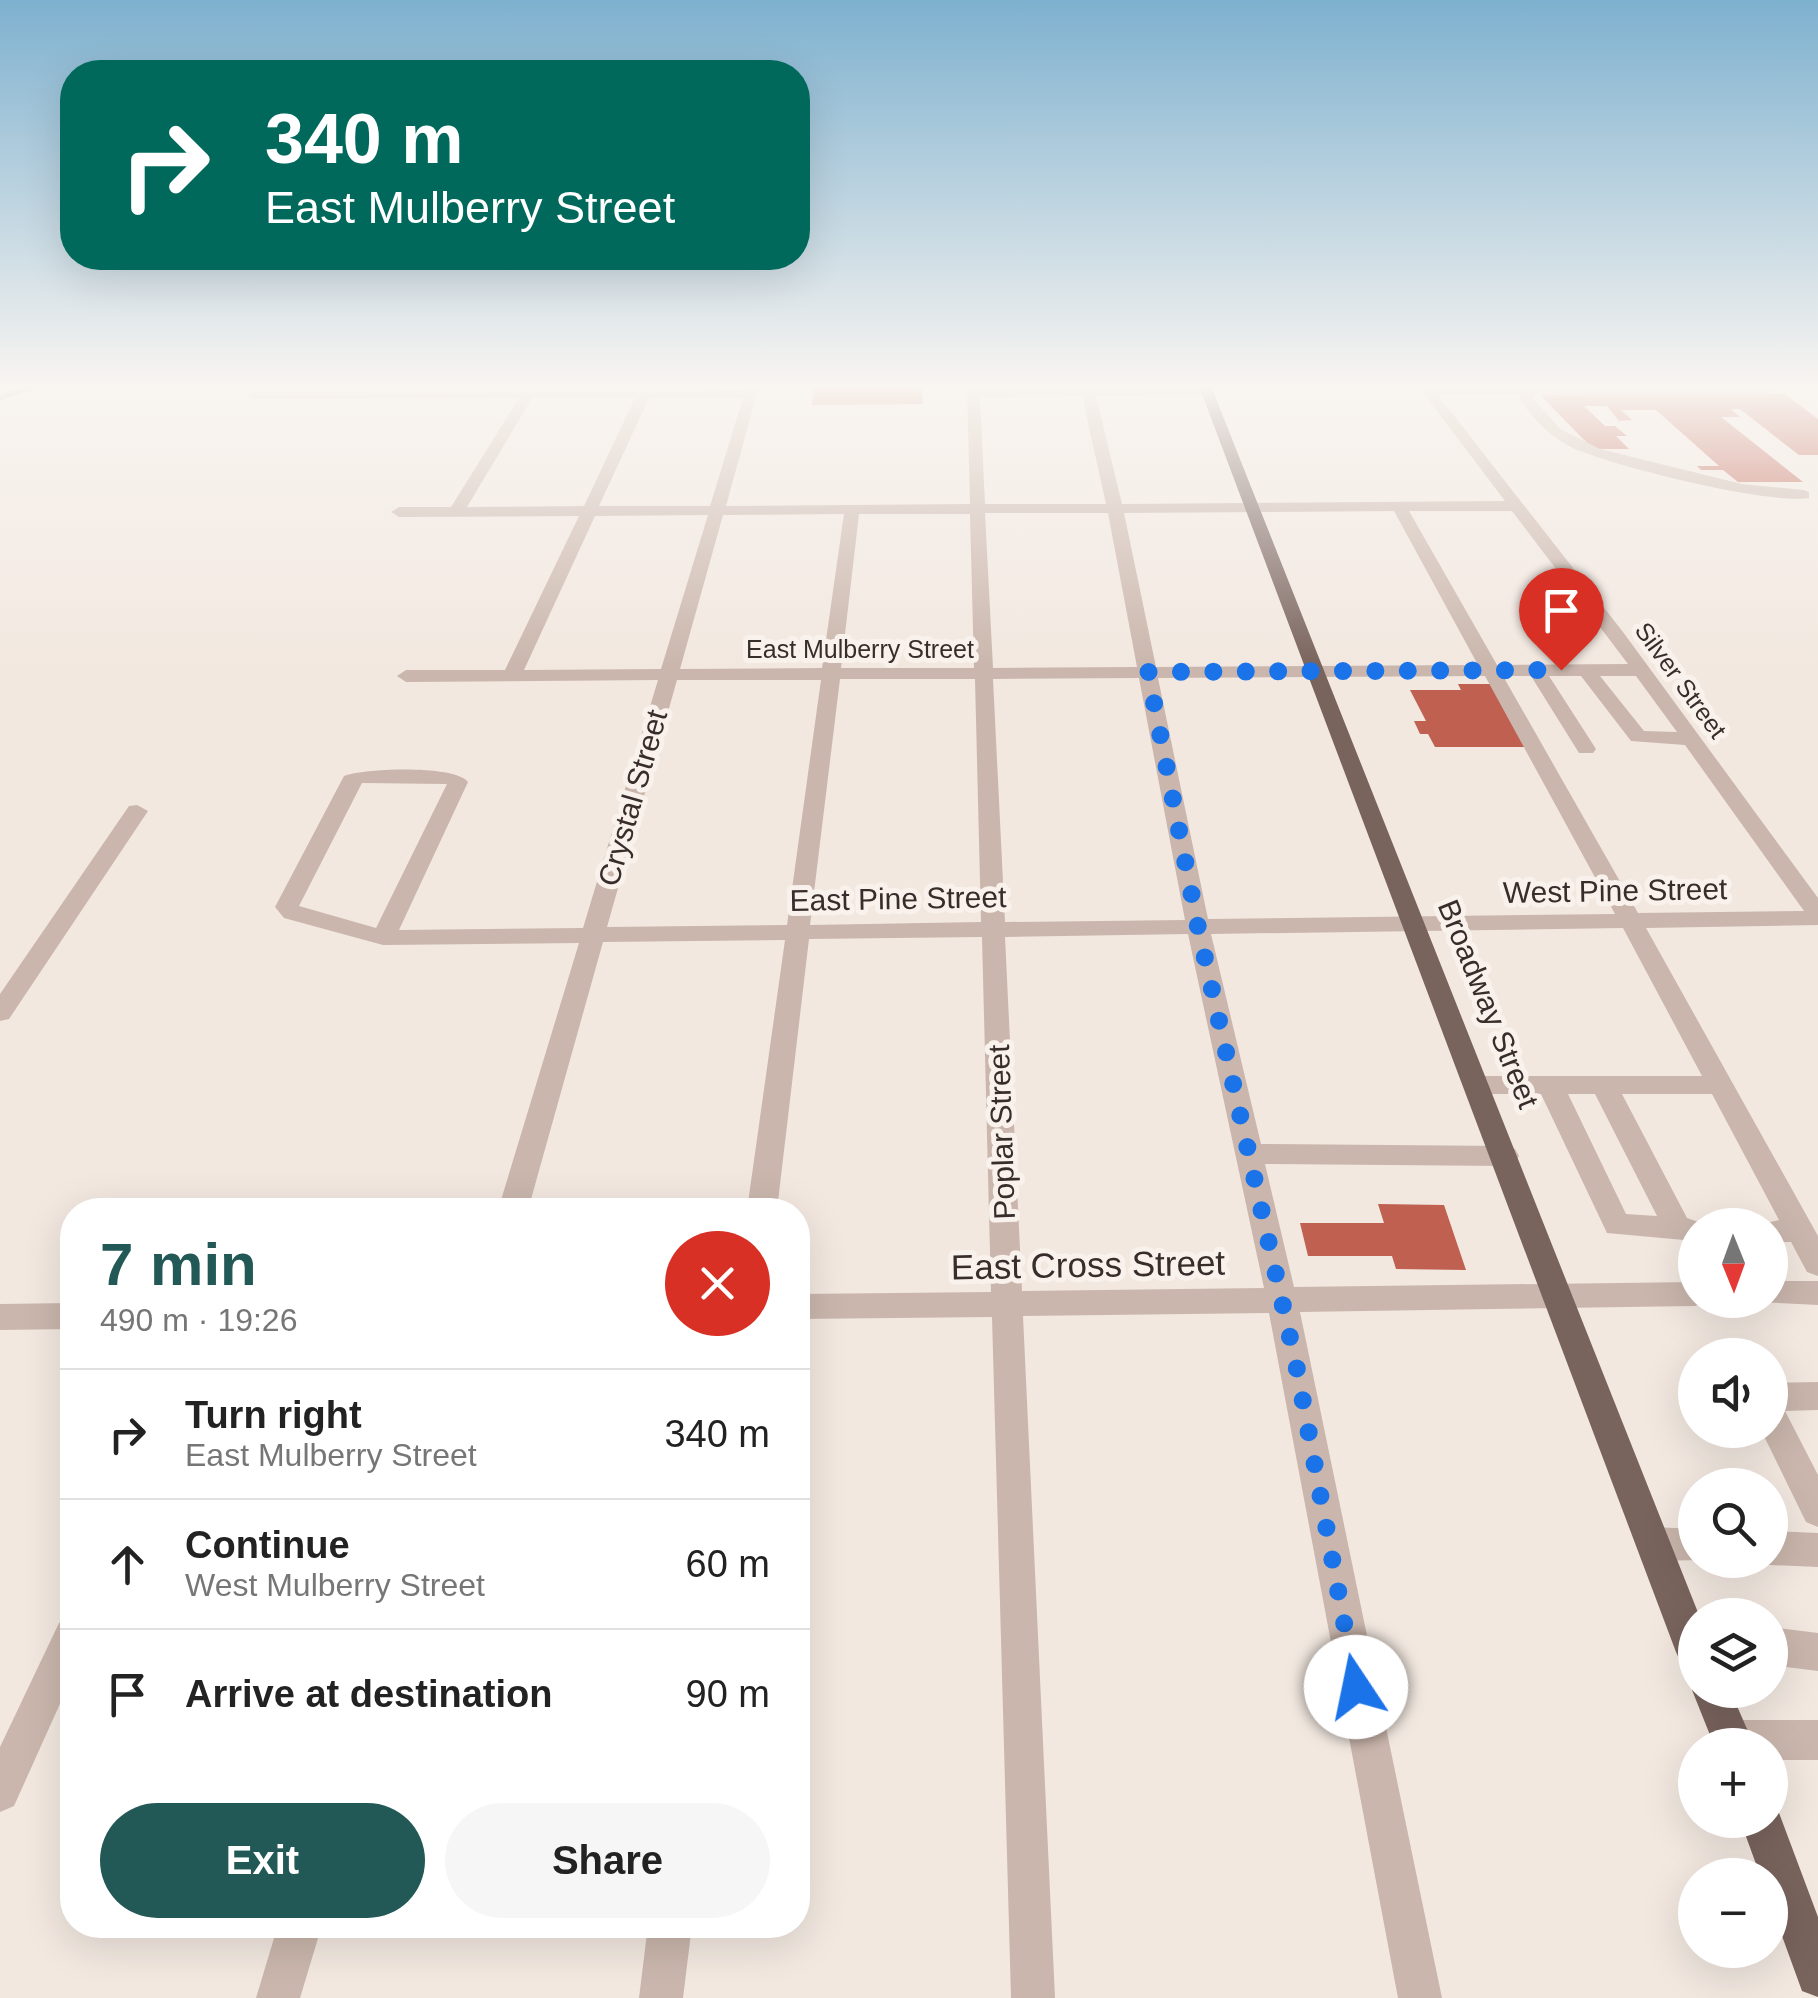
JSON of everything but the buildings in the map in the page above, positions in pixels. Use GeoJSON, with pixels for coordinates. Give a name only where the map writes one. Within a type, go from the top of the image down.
{"type":"FeatureCollection","features":[{"type":"Feature","properties":{"kind":"main road","name":"Broadway Street"},"geometry":{"type":"LineString","coordinates":[[1242,479],[1313,672],[1678,1604]]}},
{"type":"Feature","properties":{"kind":"main road"},"geometry":{"type":"LineString","coordinates":[[1768,1838],[1818,1975]]}},
{"type":"Feature","properties":{"kind":"street"},"geometry":{"type":"LineString","coordinates":[[456,512],[476,479]]}},
{"type":"Feature","properties":{"kind":"street"},"geometry":{"type":"LineString","coordinates":[[512,675],[603,479]]}},
{"type":"Feature","properties":{"kind":"street","name":"Crystal Street"},"geometry":{"type":"LineString","coordinates":[[516,1198],[726,479]]}},
{"type":"Feature","properties":{"kind":"street","name":"Poplar Street"},"geometry":{"type":"LineString","coordinates":[[977,479],[1033,1998]]}},
{"type":"Feature","properties":{"kind":"street"},"geometry":{"type":"LineString","coordinates":[[1108,479],[1198,927],[1296,1364],[1420,1998]]}},
{"type":"Feature","properties":{"kind":"street","name":"Silver Street"},"geometry":{"type":"LineString","coordinates":[[1498,479],[1693,739],[1818,916]]}},
{"type":"Feature","properties":{"kind":"street"},"geometry":{"type":"LineString","coordinates":[[1696,479],[1763,494],[1804,495]]}},
{"type":"Feature","properties":{"kind":"street"},"geometry":{"type":"LineString","coordinates":[[398,512],[1519,506]]}},
{"type":"Feature","properties":{"kind":"street"},"geometry":{"type":"LineString","coordinates":[[1398,507],[1721,1086],[1775,1208]]}},
{"type":"Feature","properties":{"kind":"street"},"geometry":{"type":"LineString","coordinates":[[763,1198],[852,510]]}},
{"type":"Feature","properties":{"kind":"street"},"geometry":{"type":"LineString","coordinates":[[1536,670],[1586,749]]}},
{"type":"Feature","properties":{"kind":"street"},"geometry":{"type":"LineString","coordinates":[[1586,670],[1638,738],[1693,739]]}},
{"type":"Feature","properties":{"kind":"street","name":"East Mulberry Street"},"geometry":{"type":"LineString","coordinates":[[406,676],[1640,670]]}},
{"type":"Feature","properties":{"kind":"street","name":"East Pine Street"},"geometry":{"type":"LineString","coordinates":[[384,938],[458,782],[454,778],[360,777],[351,780],[288,907],[292,913],[384,938],[1414,925]]}},
{"type":"Feature","properties":{"kind":"street"},"geometry":{"type":"LineString","coordinates":[[0,1014],[137,811]]}},
{"type":"Feature","properties":{"kind":"street","name":"West Pine Street"},"geometry":{"type":"LineString","coordinates":[[1414,925],[1818,916]]}},
{"type":"Feature","properties":{"kind":"street"},"geometry":{"type":"LineString","coordinates":[[1477,1085],[1721,1086]]}},
{"type":"Feature","properties":{"kind":"street"},"geometry":{"type":"LineString","coordinates":[[1550,1085],[1617,1226],[1678,1230]]}},
{"type":"Feature","properties":{"kind":"street"},"geometry":{"type":"LineString","coordinates":[[1604,1085],[1678,1216]]}},
{"type":"Feature","properties":{"kind":"street"},"geometry":{"type":"LineString","coordinates":[[1248,1154],[1505,1156]]}},
{"type":"Feature","properties":{"kind":"street"},"geometry":{"type":"LineString","coordinates":[[1788,1234],[1818,1264]]}},
{"type":"Feature","properties":{"kind":"street"},"geometry":{"type":"LineString","coordinates":[[1788,1293],[1818,1293]]}},
{"type":"Feature","properties":{"kind":"street","name":"East Cross Street"},"geometry":{"type":"LineString","coordinates":[[810,1307],[1678,1294]]}},
{"type":"Feature","properties":{"kind":"street"},"geometry":{"type":"LineString","coordinates":[[0,1317],[60,1316]]}},
{"type":"Feature","properties":{"kind":"street"},"geometry":{"type":"LineString","coordinates":[[1788,1397],[1818,1396]]}},
{"type":"Feature","properties":{"kind":"street"},"geometry":{"type":"LineString","coordinates":[[1787,1448],[1818,1511]]}},
{"type":"Feature","properties":{"kind":"street"},"geometry":{"type":"LineString","coordinates":[[1654,1544],[1678,1545]]}},
{"type":"Feature","properties":{"kind":"street"},"geometry":{"type":"LineString","coordinates":[[1788,1549],[1818,1550]]}},
{"type":"Feature","properties":{"kind":"street"},"geometry":{"type":"LineString","coordinates":[[1788,1648],[1818,1652]]}},
{"type":"Feature","properties":{"kind":"street"},"geometry":{"type":"LineString","coordinates":[[0,1792],[60,1662]]}},
{"type":"Feature","properties":{"kind":"street"},"geometry":{"type":"LineString","coordinates":[[1788,1741],[1818,1740]]}},
{"type":"Feature","properties":{"kind":"street"},"geometry":{"type":"LineString","coordinates":[[278,1998],[296,1938]]}},
{"type":"Feature","properties":{"kind":"street"},"geometry":{"type":"LineString","coordinates":[[661,1998],[668,1938]]}},
{"type":"Feature","properties":{"kind":"route"},"geometry":{"type":"LineString","coordinates":[[1356,1687],[1296,1364],[1198,927],[1148,672],[1561,670]]}}]}
